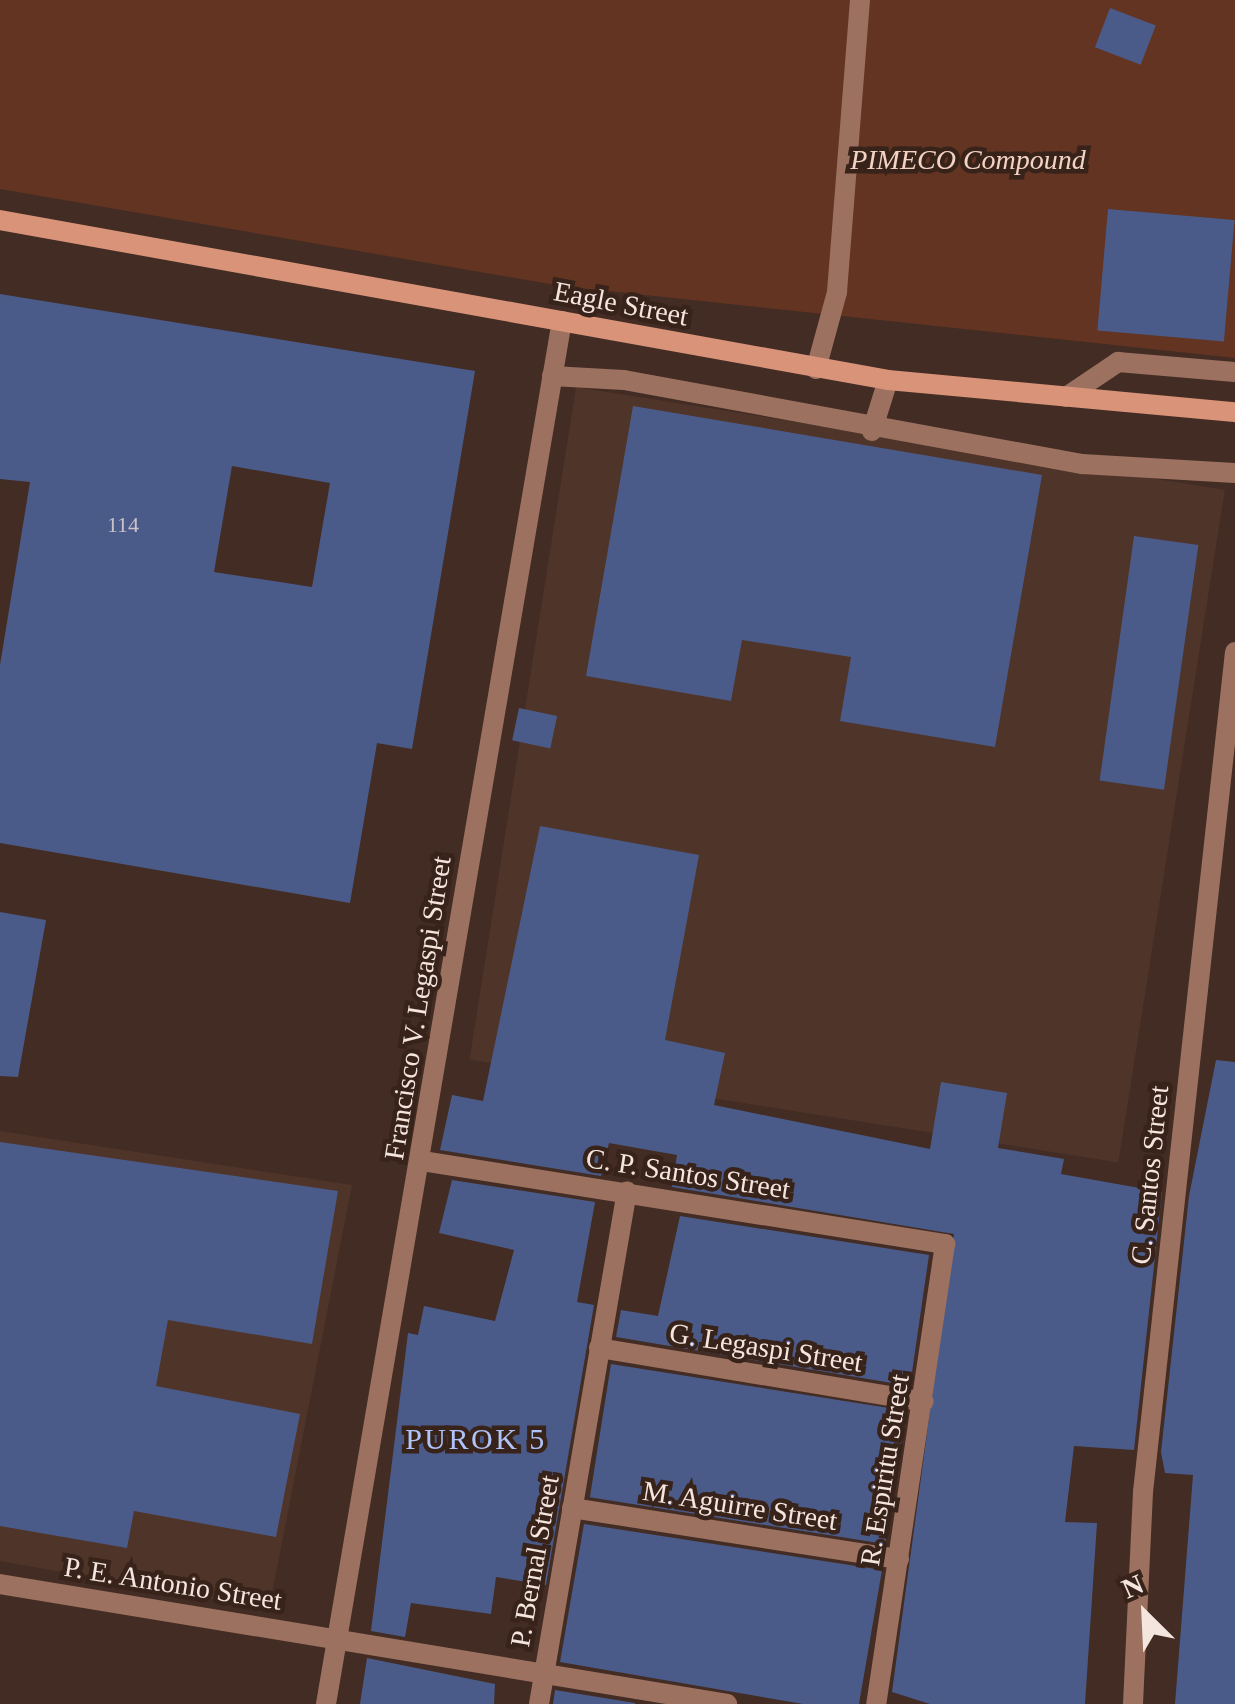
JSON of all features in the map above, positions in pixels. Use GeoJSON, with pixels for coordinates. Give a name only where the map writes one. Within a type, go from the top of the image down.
{"type":"FeatureCollection","features":[{"type":"Feature","properties":{"kind":"main road","name":"Eagle Street"},"geometry":{"type":"LineString","coordinates":[[0,220],[816,369],[888,380],[1235,412]]}},
{"type":"Feature","properties":{"kind":"street"},"geometry":{"type":"LineString","coordinates":[[816,369],[837,292],[860,0]]}},
{"type":"Feature","properties":{"kind":"street","name":"Francisco V. Legaspi Street"},"geometry":{"type":"LineString","coordinates":[[326,1704],[422,1161],[562,321]]}},
{"type":"Feature","properties":{"kind":"street"},"geometry":{"type":"LineString","coordinates":[[1066,397],[1118,362],[1235,372]]}},
{"type":"Feature","properties":{"kind":"street"},"geometry":{"type":"LineString","coordinates":[[552,376],[624,380],[872,431],[1082,464],[1235,472]]}},
{"type":"Feature","properties":{"kind":"street"},"geometry":{"type":"LineString","coordinates":[[872,431],[888,380]]}},
{"type":"Feature","properties":{"kind":"street","name":"C. Santos Street"},"geometry":{"type":"LineString","coordinates":[[1133,1704],[1145,1474],[1235,652]]}},
{"type":"Feature","properties":{"kind":"street","name":"C. P. Santos Street"},"geometry":{"type":"LineString","coordinates":[[422,1161],[945,1244]]}},
{"type":"Feature","properties":{"kind":"street","name":"P. Bernal Street"},"geometry":{"type":"LineString","coordinates":[[539,1704],[626,1191]]}},
{"type":"Feature","properties":{"kind":"street","name":"R. Espiritu Street"},"geometry":{"type":"LineString","coordinates":[[876,1704],[945,1244]]}},
{"type":"Feature","properties":{"kind":"street","name":"G. Legaspi Street"},"geometry":{"type":"LineString","coordinates":[[599,1348],[924,1402]]}},
{"type":"Feature","properties":{"kind":"street","name":"M. Aguirre Street"},"geometry":{"type":"LineString","coordinates":[[572,1508],[899,1559]]}},
{"type":"Feature","properties":{"kind":"street","name":"P. E. Antonio Street"},"geometry":{"type":"LineString","coordinates":[[0,1584],[338,1636],[728,1704]]}},
{"type":"Feature","properties":{"kind":"shaded area"},"geometry":{"type":"Polygon","coordinates":[[[576,387],[1225,490],[1118,1162],[469,1060],[576,387]]]}},
{"type":"Feature","properties":{"kind":"shaded area"},"geometry":{"type":"Polygon","coordinates":[[[0,1131],[352,1185],[269,1609],[0,1561],[0,1131]]]}},
{"type":"Feature","properties":{"kind":"green space","name":"PIMECO Compound"},"geometry":{"type":"Polygon","coordinates":[[[0,0],[1235,0],[1235,358],[561,286],[0,189],[0,0]]]}},
{"type":"Feature","properties":{"kind":"building"},"geometry":{"type":"Polygon","coordinates":[[[1110,8],[1156,26],[1141,65],[1095,47],[1110,8]]]}},
{"type":"Feature","properties":{"kind":"building"},"geometry":{"type":"Polygon","coordinates":[[[1108,209],[1235,220],[1224,342],[1097,331],[1108,209]]]}},
{"type":"Feature","properties":{"kind":"building"},"geometry":{"type":"Polygon","coordinates":[[[0,294],[475,371],[412,749],[377,743],[350,903],[0,843],[0,665],[30,482],[0,479],[0,294]],[[232,466],[214,572],[312,587],[330,483],[232,466]]]}},
{"type":"Feature","properties":{"kind":"building"},"geometry":{"type":"Polygon","coordinates":[[[633,406],[1042,475],[995,747],[840,721],[851,657],[742,640],[731,701],[586,676],[633,406]]]}},
{"type":"Feature","properties":{"kind":"building"},"geometry":{"type":"Polygon","coordinates":[[[1134,536],[1198,545],[1164,790],[1100,781],[1134,536]]]}},
{"type":"Feature","properties":{"kind":"building"},"geometry":{"type":"Polygon","coordinates":[[[519,708],[557,716],[550,748],[512,740],[519,708]]]}},
{"type":"Feature","properties":{"kind":"building"},"geometry":{"type":"Polygon","coordinates":[[[540,826],[699,855],[665,1040],[725,1053],[714,1105],[930,1149],[941,1082],[1007,1093],[998,1148],[1064,1159],[1061,1174],[1162,1192],[1134,1450],[1074,1446],[1065,1522],[1097,1523],[1085,1704],[930,1704],[892,1692],[954,1234],[672,1187],[677,1155],[609,1143],[601,1176],[440,1150],[452,1095],[483,1101],[540,826]]]}},
{"type":"Feature","properties":{"kind":"building"},"geometry":{"type":"Polygon","coordinates":[[[0,912],[46,920],[18,1077],[0,1076],[0,912]]]}},
{"type":"Feature","properties":{"kind":"building"},"geometry":{"type":"Polygon","coordinates":[[[1216,1060],[1235,1062],[1235,1704],[1175,1704],[1193,1475],[1165,1473],[1161,1452],[1189,1196],[1216,1060]]]}},
{"type":"Feature","properties":{"kind":"building"},"geometry":{"type":"Polygon","coordinates":[[[0,1142],[338,1191],[312,1344],[168,1320],[156,1386],[300,1414],[276,1537],[134,1511],[127,1548],[0,1526],[0,1142]]]}},
{"type":"Feature","properties":{"kind":"building"},"geometry":{"type":"Polygon","coordinates":[[[452,1180],[595,1202],[577,1302],[594,1305],[546,1585],[496,1577],[491,1614],[411,1603],[405,1637],[371,1631],[408,1333],[418,1335],[424,1306],[495,1321],[514,1250],[439,1233],[452,1180]]]}},
{"type":"Feature","properties":{"kind":"building"},"geometry":{"type":"Polygon","coordinates":[[[680,1216],[929,1255],[910,1386],[616,1337],[621,1310],[658,1316],[680,1216]]]}},
{"type":"Feature","properties":{"kind":"building"},"geometry":{"type":"Polygon","coordinates":[[[611,1364],[906,1411],[885,1544],[590,1497],[611,1364]]]}},
{"type":"Feature","properties":{"kind":"building"},"geometry":{"type":"Polygon","coordinates":[[[584,1524],[882,1570],[859,1704],[803,1704],[560,1662],[584,1524]]]}},
{"type":"Feature","properties":{"kind":"building"},"geometry":{"type":"Polygon","coordinates":[[[367,1658],[495,1684],[494,1704],[360,1704],[367,1658]]]}},
{"type":"Feature","properties":{"kind":"building"},"geometry":{"type":"Polygon","coordinates":[[[555,1690],[635,1703],[635,1704],[553,1704],[555,1690]]]}},
{"type":"Feature","properties":{"kind":"district","name":"PUROK 5"},"geometry":{"type":"Point","coordinates":[476,1439]}}]}
